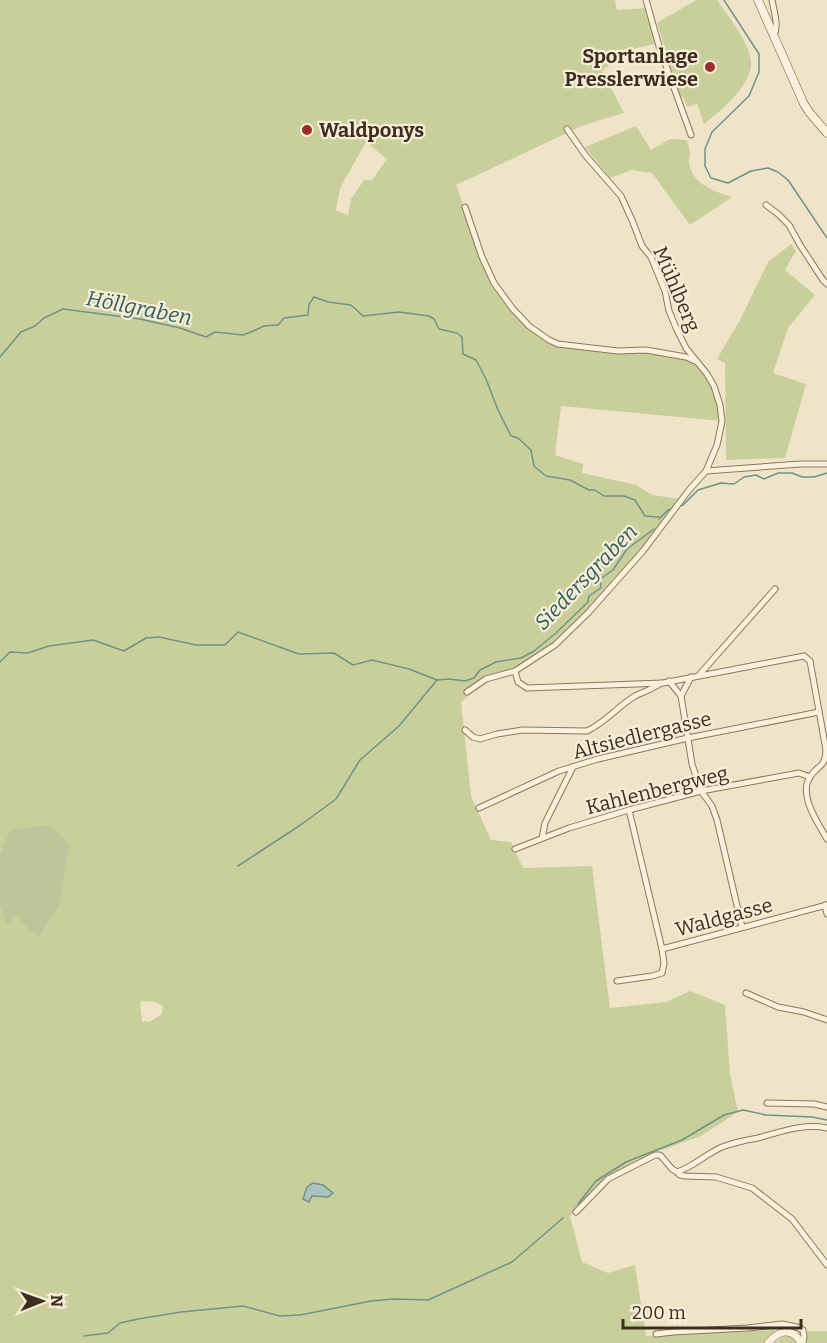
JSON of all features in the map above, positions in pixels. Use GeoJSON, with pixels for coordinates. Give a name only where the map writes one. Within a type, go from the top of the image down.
{"type":"FeatureCollection","features":[{"type":"Feature","properties":{"kind":"main road"},"geometry":{"type":"LineString","coordinates":[[758,0],[804,104],[827,133]]}},
{"type":"Feature","properties":{"kind":"street"},"geometry":{"type":"LineString","coordinates":[[646,0],[659,46],[691,135]]}},
{"type":"Feature","properties":{"kind":"street"},"geometry":{"type":"LineString","coordinates":[[772,0],[776,26],[773,37]]}},
{"type":"Feature","properties":{"kind":"street","name":"Mühlberg"},"geometry":{"type":"LineString","coordinates":[[567,129],[586,156],[621,196],[642,246],[651,257],[677,330],[686,348],[714,386],[722,421],[717,445],[706,471]]}},
{"type":"Feature","properties":{"kind":"street"},"geometry":{"type":"LineString","coordinates":[[766,205],[789,225],[827,284]]}},
{"type":"Feature","properties":{"kind":"street"},"geometry":{"type":"LineString","coordinates":[[465,207],[482,257],[495,283],[513,309],[529,326],[549,340],[558,344],[618,351],[646,350],[686,357],[697,362]]}},
{"type":"Feature","properties":{"kind":"street"},"geometry":{"type":"LineString","coordinates":[[467,692],[486,679],[515,671],[555,645],[588,613],[643,551],[706,471],[827,464]]}},
{"type":"Feature","properties":{"kind":"street"},"geometry":{"type":"LineString","coordinates":[[699,675],[775,589]]}},
{"type":"Feature","properties":{"kind":"street"},"geometry":{"type":"LineString","coordinates":[[515,671],[518,682],[527,688],[666,682],[804,656],[810,661],[826,750],[822,765],[810,777],[806,796],[827,839]]}},
{"type":"Feature","properties":{"kind":"street"},"geometry":{"type":"LineString","coordinates":[[691,677],[681,696],[692,764],[701,791],[712,806],[717,820],[741,927]]}},
{"type":"Feature","properties":{"kind":"street"},"geometry":{"type":"LineString","coordinates":[[666,682],[681,696]]}},
{"type":"Feature","properties":{"kind":"street"},"geometry":{"type":"LineString","coordinates":[[465,730],[473,737],[480,739],[523,730],[587,731],[597,727],[635,697],[666,682]]}},
{"type":"Feature","properties":{"kind":"street","name":"Altsiedlergasse"},"geometry":{"type":"LineString","coordinates":[[479,808],[559,771],[598,759],[688,738],[819,712]]}},
{"type":"Feature","properties":{"kind":"street"},"geometry":{"type":"LineString","coordinates":[[542,838],[545,823],[573,767]]}},
{"type":"Feature","properties":{"kind":"street","name":"Kahlenbergweg"},"geometry":{"type":"LineString","coordinates":[[515,849],[569,828],[701,791],[799,773],[810,777]]}},
{"type":"Feature","properties":{"kind":"street"},"geometry":{"type":"LineString","coordinates":[[629,810],[662,949]]}},
{"type":"Feature","properties":{"kind":"street"},"geometry":{"type":"LineString","coordinates":[[826,905],[827,914]]}},
{"type":"Feature","properties":{"kind":"street","name":"Waldgasse"},"geometry":{"type":"LineString","coordinates":[[617,981],[662,973],[664,963],[662,949],[826,905]]}},
{"type":"Feature","properties":{"kind":"street"},"geometry":{"type":"LineString","coordinates":[[746,993],[778,1007],[804,1012],[827,1020]]}},
{"type":"Feature","properties":{"kind":"street"},"geometry":{"type":"LineString","coordinates":[[767,1103],[814,1104],[827,1107]]}},
{"type":"Feature","properties":{"kind":"street"},"geometry":{"type":"LineString","coordinates":[[677,1172],[731,1144],[801,1128],[816,1126],[827,1128]]}},
{"type":"Feature","properties":{"kind":"street"},"geometry":{"type":"LineString","coordinates":[[576,1212],[608,1179],[652,1156],[659,1155],[680,1175],[722,1178],[752,1188],[792,1220],[827,1265]]}},
{"type":"Feature","properties":{"kind":"street"},"geometry":{"type":"LineString","coordinates":[[656,1334],[782,1324],[801,1328],[804,1336],[802,1343]]}},
{"type":"Feature","properties":{"kind":"street"},"geometry":{"type":"LineString","coordinates":[[768,1343],[777,1334],[786,1332],[795,1335],[802,1343]]}},
{"type":"Feature","properties":{"kind":"green space"},"geometry":{"type":"Polygon","coordinates":[[[0,0],[615,0],[617,10],[647,8],[658,43],[629,50],[602,71],[624,113],[584,125],[456,185],[482,257],[499,291],[529,326],[549,340],[575,346],[646,350],[686,357],[707,374],[714,386],[722,421],[561,406],[555,455],[583,464],[582,473],[636,485],[652,495],[681,499],[629,567],[588,612],[555,643],[516,668],[487,681],[461,702],[471,796],[491,840],[511,842],[523,868],[592,866],[610,1008],[666,1002],[690,991],[725,1005],[730,1074],[738,1112],[701,1136],[656,1152],[601,1182],[570,1216],[582,1262],[608,1273],[635,1265],[646,1336],[775,1330],[766,1343],[0,1343],[0,0]],[[366,142],[340,188],[336,210],[348,215],[351,199],[364,180],[372,180],[387,159],[366,142]],[[142,1001],[140,1003],[142,1021],[149,1022],[162,1014],[163,1006],[155,1002],[142,1001]]]}},
{"type":"Feature","properties":{"kind":"green space","name":"Sportanlage Presslerwiese"},"geometry":{"type":"Polygon","coordinates":[[[696,0],[717,0],[742,37],[751,62],[747,79],[741,88],[704,124],[697,104],[687,107],[683,97],[680,97],[657,23],[696,0]]]}},
{"type":"Feature","properties":{"kind":"green space"},"geometry":{"type":"Polygon","coordinates":[[[636,126],[651,150],[670,139],[687,140],[690,152],[689,163],[695,177],[705,186],[732,197],[690,225],[652,173],[632,170],[610,178],[585,147],[636,126]]]}},
{"type":"Feature","properties":{"kind":"green space"},"geometry":{"type":"Polygon","coordinates":[[[791,244],[796,251],[785,270],[815,295],[788,328],[773,373],[806,384],[785,458],[726,460],[725,363],[717,359],[740,320],[768,262],[791,244]]]}},
{"type":"Feature","properties":{"kind":"green space"},"geometry":{"type":"Polygon","coordinates":[[[50,825],[69,844],[60,903],[39,937],[26,927],[17,914],[7,924],[0,903],[0,856],[10,830],[50,825]]]}},
{"type":"Feature","properties":{"kind":"green space"},"geometry":{"type":"Polygon","coordinates":[[[827,1331],[827,1343],[774,1343],[789,1333],[827,1331]]]}},
{"type":"Feature","properties":{"kind":"water"},"geometry":{"type":"Polygon","coordinates":[[[313,1183],[323,1185],[333,1193],[328,1197],[312,1196],[309,1202],[303,1199],[307,1187],[313,1183]]]}},
{"type":"Feature","properties":{"kind":"waterway"},"geometry":{"type":"LineString","coordinates":[[724,0],[759,54],[759,72],[749,96],[712,132],[705,149],[705,166],[711,178],[728,183],[751,171],[768,168],[778,172],[788,180],[827,238]]}},
{"type":"Feature","properties":{"kind":"waterway","name":"Höllgraben"},"geometry":{"type":"LineString","coordinates":[[0,357],[21,332],[63,309],[140,319],[180,328],[206,337],[215,332],[243,335],[264,326],[278,325],[284,318],[308,315],[309,304],[314,297],[328,302],[351,305],[363,316],[399,312],[429,316],[434,319],[439,329],[457,333],[462,337],[463,354],[476,360],[511,436],[518,438],[531,450],[534,466],[546,476],[570,480],[604,496],[624,496],[635,500],[645,516],[659,517]]}},
{"type":"Feature","properties":{"kind":"waterway","name":"Siedersgraben"},"geometry":{"type":"LineString","coordinates":[[679,506],[683,505],[698,490],[721,483],[734,484],[744,477],[756,475],[764,479],[778,473],[814,477],[827,473]]}},
{"type":"Feature","properties":{"kind":"waterway","name":"Siedersgraben"},"geometry":{"type":"LineString","coordinates":[[659,519],[672,509]]}},
{"type":"Feature","properties":{"kind":"waterway","name":"Siedersgraben"},"geometry":{"type":"LineString","coordinates":[[0,662],[10,652],[28,653],[49,646],[93,640],[124,651],[146,638],[159,637],[196,645],[225,645],[238,632],[299,654],[334,653],[353,665],[372,660],[409,669],[437,680],[465,681],[474,678],[480,670],[496,662],[521,658],[534,651],[588,602],[589,596],[601,588],[600,579],[613,570],[627,549],[654,529]]}},
{"type":"Feature","properties":{"kind":"waterway"},"geometry":{"type":"LineString","coordinates":[[238,866],[336,799],[360,760],[399,726],[437,680]]}},
{"type":"Feature","properties":{"kind":"waterway"},"geometry":{"type":"LineString","coordinates":[[578,1204],[596,1181],[626,1162],[682,1140],[724,1115],[743,1110],[766,1115],[827,1120]]}},
{"type":"Feature","properties":{"kind":"waterway"},"geometry":{"type":"LineString","coordinates":[[84,1336],[108,1333],[120,1323],[181,1312],[243,1306],[280,1316],[300,1315],[371,1301],[428,1300],[512,1262],[563,1218]]}},
{"type":"Feature","properties":{"kind":"place","name":"Sportanlage Presslerwiese"},"geometry":{"type":"Point","coordinates":[710,67]}},
{"type":"Feature","properties":{"kind":"place","name":"Waldponys"},"geometry":{"type":"Point","coordinates":[307,130]}}]}
